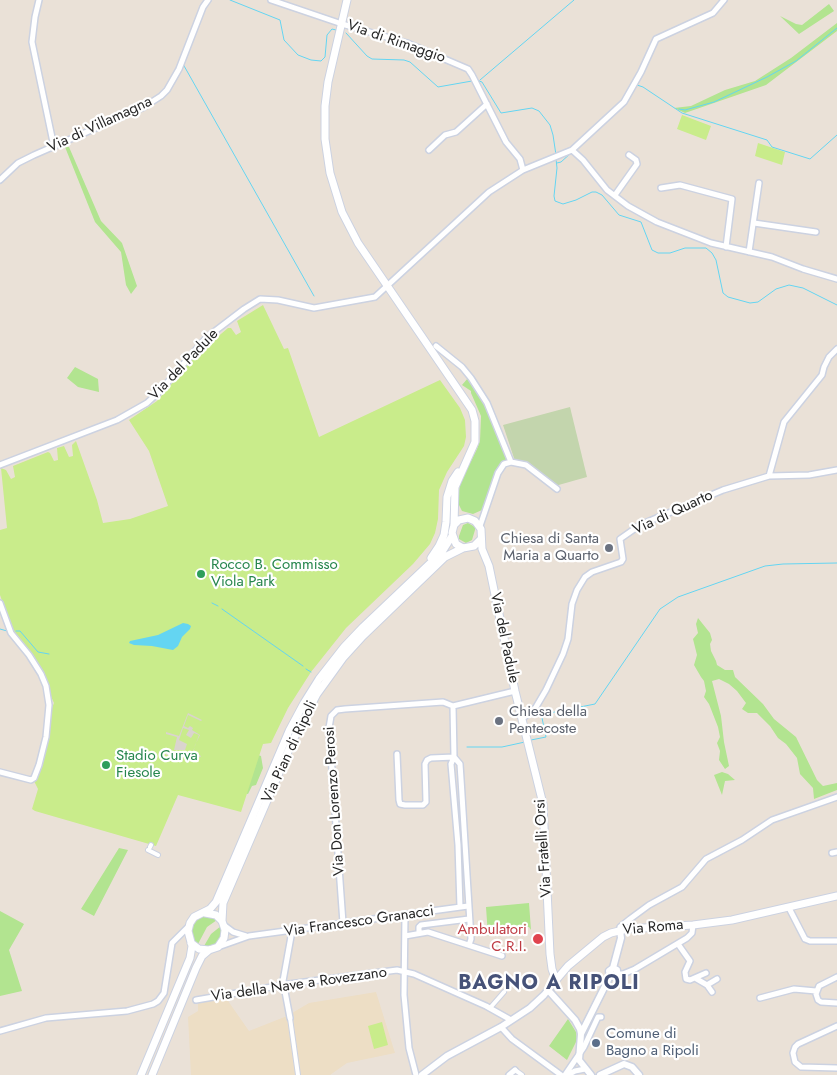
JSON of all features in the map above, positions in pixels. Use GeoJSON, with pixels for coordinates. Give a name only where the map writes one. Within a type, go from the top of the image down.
{"type":"FeatureCollection","features":[{"type":"Feature","properties":{"kind":"main road"},"geometry":{"type":"LineString","coordinates":[[347,0],[328,82],[325,106],[324,139],[328,165],[338,200],[349,228],[387,287],[471,407],[475,421],[475,438],[472,452],[455,488],[452,536],[456,544],[463,548],[472,547],[481,539]]}},
{"type":"Feature","properties":{"kind":"main road","name":"Via Pian di Ripoli"},"geometry":{"type":"LineString","coordinates":[[425,567],[444,535],[447,497],[450,486],[466,462]]}},
{"type":"Feature","properties":{"kind":"main road"},"geometry":{"type":"LineString","coordinates":[[454,504],[469,519],[480,526]]}},
{"type":"Feature","properties":{"kind":"main road","name":"Via del Padule"},"geometry":{"type":"LineString","coordinates":[[454,526],[459,520],[469,519]]}},
{"type":"Feature","properties":{"kind":"main road","name":"Via del Padule"},"geometry":{"type":"LineString","coordinates":[[480,526],[485,559]]}},
{"type":"Feature","properties":{"kind":"main road","name":"Via Pian di Ripoli"},"geometry":{"type":"LineString","coordinates":[[188,926],[194,917],[204,913],[216,902],[290,731],[319,679],[362,627],[442,552],[452,536]]}},
{"type":"Feature","properties":{"kind":"main road","name":"Via del Padule"},"geometry":{"type":"LineString","coordinates":[[472,547],[485,559],[489,566],[522,718]]}},
{"type":"Feature","properties":{"kind":"main road","name":"Via Pian di Ripoli"},"geometry":{"type":"LineString","coordinates":[[152,1075],[202,956],[221,944],[224,938],[223,903],[297,731],[317,694],[338,664],[363,636],[445,557],[463,548]]}},
{"type":"Feature","properties":{"kind":"main road","name":"Via Fratelli Orsi"},"geometry":{"type":"LineString","coordinates":[[522,718],[543,804],[550,954],[556,980]]}},
{"type":"Feature","properties":{"kind":"main road","name":"Via Roma"},"geometry":{"type":"LineString","coordinates":[[556,980],[568,966],[602,937],[620,930],[693,925],[732,920],[837,896]]}},
{"type":"Feature","properties":{"kind":"main road"},"geometry":{"type":"LineString","coordinates":[[204,913],[213,914],[223,923]]}},
{"type":"Feature","properties":{"kind":"main road"},"geometry":{"type":"LineString","coordinates":[[141,1075],[187,966],[191,952],[188,926]]}},
{"type":"Feature","properties":{"kind":"main road"},"geometry":{"type":"LineString","coordinates":[[190,942],[199,949],[212,949]]}},
{"type":"Feature","properties":{"kind":"street"},"geometry":{"type":"LineString","coordinates":[[39,0],[32,42],[54,147]]}},
{"type":"Feature","properties":{"kind":"street","name":"Via di Villamagna"},"geometry":{"type":"LineString","coordinates":[[0,180],[18,163],[144,107],[168,90],[179,69],[203,7],[208,0]]}},
{"type":"Feature","properties":{"kind":"street","name":"Via di Rimaggio"},"geometry":{"type":"LineString","coordinates":[[271,0],[342,25],[407,43],[468,70],[506,142],[520,159],[523,170]]}},
{"type":"Feature","properties":{"kind":"street"},"geometry":{"type":"LineString","coordinates":[[387,287],[489,192],[523,170],[572,150],[624,102],[641,72],[656,39],[713,13],[724,0]]}},
{"type":"Feature","properties":{"kind":"street"},"geometry":{"type":"LineString","coordinates":[[429,150],[445,135],[456,132],[487,104]]}},
{"type":"Feature","properties":{"kind":"street"},"geometry":{"type":"LineString","coordinates":[[572,150],[584,160],[599,181],[615,196],[628,206],[657,222],[711,243],[772,257],[837,279]]}},
{"type":"Feature","properties":{"kind":"street"},"geometry":{"type":"LineString","coordinates":[[615,196],[637,164],[636,160],[629,155]]}},
{"type":"Feature","properties":{"kind":"street"},"geometry":{"type":"LineString","coordinates":[[749,252],[759,183]]}},
{"type":"Feature","properties":{"kind":"street"},"geometry":{"type":"LineString","coordinates":[[661,188],[680,185],[732,200],[726,247]]}},
{"type":"Feature","properties":{"kind":"street"},"geometry":{"type":"LineString","coordinates":[[754,222],[816,232]]}},
{"type":"Feature","properties":{"kind":"street","name":"Via del Padule"},"geometry":{"type":"LineString","coordinates":[[0,465],[117,420],[147,403],[160,392],[206,338],[244,309],[260,300],[278,300],[309,308],[318,308],[373,299],[387,287]]}},
{"type":"Feature","properties":{"kind":"street"},"geometry":{"type":"LineString","coordinates":[[436,346],[466,372],[487,402],[512,462],[526,465],[557,488]]}},
{"type":"Feature","properties":{"kind":"street"},"geometry":{"type":"LineString","coordinates":[[837,349],[829,357],[824,366],[822,376],[784,422],[769,476],[809,475],[837,470]]}},
{"type":"Feature","properties":{"kind":"street","name":"Via del Padule"},"geometry":{"type":"LineString","coordinates":[[480,526],[502,466],[512,462]]}},
{"type":"Feature","properties":{"kind":"street","name":"Via di Quarto"},"geometry":{"type":"LineString","coordinates":[[522,718],[531,713],[536,707],[563,654],[568,639],[572,604],[577,590],[585,577],[592,572],[620,562],[623,559],[620,539],[640,525],[692,503],[723,490],[769,476]]}},
{"type":"Feature","properties":{"kind":"street","name":"Via del Padule"},"geometry":{"type":"LineString","coordinates":[[469,519],[481,514],[488,501]]}},
{"type":"Feature","properties":{"kind":"street"},"geometry":{"type":"LineString","coordinates":[[0,603],[11,633],[29,655],[41,674],[46,686],[49,706],[46,737],[40,765],[34,778],[31,780],[0,772]]}},
{"type":"Feature","properties":{"kind":"street"},"geometry":{"type":"LineString","coordinates":[[469,945],[471,939],[468,906],[451,764],[454,757],[453,706],[515,691]]}},
{"type":"Feature","properties":{"kind":"street","name":"Via Don Lorenzo Perosi"},"geometry":{"type":"LineString","coordinates":[[343,923],[329,728],[330,716],[337,710],[345,709],[437,702],[453,706]]}},
{"type":"Feature","properties":{"kind":"street"},"geometry":{"type":"LineString","coordinates":[[396,754],[399,800],[400,804],[405,805],[423,805],[426,802],[425,764],[427,760],[454,757]]}},
{"type":"Feature","properties":{"kind":"street"},"geometry":{"type":"LineString","coordinates":[[454,757],[460,764],[460,907]]}},
{"type":"Feature","properties":{"kind":"street"},"geometry":{"type":"LineString","coordinates":[[613,975],[609,970],[613,968],[622,938],[620,927],[630,919],[650,905],[678,890],[706,859],[742,840],[772,820],[837,797]]}},
{"type":"Feature","properties":{"kind":"street"},"geometry":{"type":"LineString","coordinates":[[149,847],[158,855]]}},
{"type":"Feature","properties":{"kind":"street","name":"Via Francesco Granacci"},"geometry":{"type":"LineString","coordinates":[[212,949],[249,936],[468,906]]}},
{"type":"Feature","properties":{"kind":"street"},"geometry":{"type":"LineString","coordinates":[[789,908],[805,939],[810,941],[837,942]]}},
{"type":"Feature","properties":{"kind":"street"},"geometry":{"type":"LineString","coordinates":[[405,915],[403,983],[408,1043],[416,1075]]}},
{"type":"Feature","properties":{"kind":"street"},"geometry":{"type":"LineString","coordinates":[[419,933],[421,925],[469,919]]}},
{"type":"Feature","properties":{"kind":"street","name":"Via Francesco Granacci"},"geometry":{"type":"LineString","coordinates":[[223,923],[233,932],[249,936]]}},
{"type":"Feature","properties":{"kind":"street"},"geometry":{"type":"LineString","coordinates":[[613,975],[623,974],[635,969],[678,944],[689,936],[693,925]]}},
{"type":"Feature","properties":{"kind":"street"},"geometry":{"type":"LineString","coordinates":[[0,1031],[50,1017],[133,1010],[153,1004],[164,992],[172,946],[188,926]]}},
{"type":"Feature","properties":{"kind":"street"},"geometry":{"type":"LineString","coordinates":[[292,931],[284,970],[284,985],[298,1075]]}},
{"type":"Feature","properties":{"kind":"street"},"geometry":{"type":"LineString","coordinates":[[405,936],[431,933],[502,956]]}},
{"type":"Feature","properties":{"kind":"street"},"geometry":{"type":"LineString","coordinates":[[177,938],[184,937],[190,942]]}},
{"type":"Feature","properties":{"kind":"street"},"geometry":{"type":"LineString","coordinates":[[678,944],[690,961],[685,972],[686,979],[690,980],[706,973]]}},
{"type":"Feature","properties":{"kind":"street","name":"Via della Nave a Rovezzano"},"geometry":{"type":"LineString","coordinates":[[196,1000],[284,985],[372,973],[404,971],[490,1008],[511,1020]]}},
{"type":"Feature","properties":{"kind":"street"},"geometry":{"type":"LineString","coordinates":[[591,1075],[580,1063],[578,1055],[581,1034],[613,975]]}},
{"type":"Feature","properties":{"kind":"street"},"geometry":{"type":"LineString","coordinates":[[837,976],[819,986],[816,990],[817,998],[820,1001],[837,1003]]}},
{"type":"Feature","properties":{"kind":"street"},"geometry":{"type":"LineString","coordinates":[[696,978],[707,985],[712,992]]}},
{"type":"Feature","properties":{"kind":"street"},"geometry":{"type":"LineString","coordinates":[[707,985],[717,979]]}},
{"type":"Feature","properties":{"kind":"street","name":"Via Roma"},"geometry":{"type":"LineString","coordinates":[[424,1074],[447,1056],[501,1027],[534,1004],[556,980]]}},
{"type":"Feature","properties":{"kind":"street"},"geometry":{"type":"LineString","coordinates":[[760,998],[794,989],[816,990]]}},
{"type":"Feature","properties":{"kind":"street"},"geometry":{"type":"LineString","coordinates":[[548,990],[574,1020],[581,1034]]}},
{"type":"Feature","properties":{"kind":"street"},"geometry":{"type":"LineString","coordinates":[[490,1008],[504,992]]}},
{"type":"Feature","properties":{"kind":"street"},"geometry":{"type":"LineString","coordinates":[[566,1075],[584,1046],[598,1017],[601,1017]]}},
{"type":"Feature","properties":{"kind":"street"},"geometry":{"type":"LineString","coordinates":[[837,1026],[798,1044],[793,1053],[796,1064],[803,1068],[837,1068]]}},
{"type":"Feature","properties":{"kind":"street"},"geometry":{"type":"LineString","coordinates":[[501,1027],[512,1039],[561,1075]]}},
{"type":"Feature","properties":{"kind":"street"},"geometry":{"type":"LineString","coordinates":[[600,1075],[624,1064],[632,1067],[639,1075]]}},
{"type":"Feature","properties":{"kind":"street"},"geometry":{"type":"LineString","coordinates":[[566,1075],[585,1069]]}},
{"type":"Feature","properties":{"kind":"street"},"geometry":{"type":"LineString","coordinates":[[580,1075],[585,1069]]}},
{"type":"Feature","properties":{"kind":"street"},"geometry":{"type":"LineString","coordinates":[[509,1075],[515,1070],[522,1075]]}},
{"type":"Feature","properties":{"kind":"shaded area"},"geometry":{"type":"Polygon","coordinates":[[[188,713],[202,720],[188,715],[184,726],[188,728],[190,726],[193,728],[192,730],[200,735],[196,743],[199,735],[194,733],[191,738],[186,735],[189,730],[183,728],[179,740],[187,744],[185,750],[174,750],[177,737],[166,734],[166,732],[179,736],[188,713]]]}},
{"type":"Feature","properties":{"kind":"shaded area"},"geometry":{"type":"Polygon","coordinates":[[[195,747],[193,754],[200,755],[201,757],[166,755],[166,751],[192,754],[195,747]]]}},
{"type":"Feature","properties":{"kind":"shaded area"},"geometry":{"type":"Polygon","coordinates":[[[376,992],[395,1053],[347,1063],[330,1075],[191,1075],[188,1017],[198,1011],[198,1003],[226,998],[249,1031],[287,1016],[309,1003],[376,992]]]}},
{"type":"Feature","properties":{"kind":"green space"},"geometry":{"type":"Polygon","coordinates":[[[829,4],[834,11],[799,34],[780,16],[802,25],[829,4]]]}},
{"type":"Feature","properties":{"kind":"green space"},"geometry":{"type":"Polygon","coordinates":[[[837,23],[837,31],[766,85],[685,113],[674,108],[691,106],[725,90],[755,81],[791,58],[837,23]]]}},
{"type":"Feature","properties":{"kind":"green space"},"geometry":{"type":"Polygon","coordinates":[[[682,115],[711,126],[706,140],[677,129],[682,115]]]}},
{"type":"Feature","properties":{"kind":"green space"},"geometry":{"type":"Polygon","coordinates":[[[758,143],[785,152],[782,165],[755,156],[758,143]]]}},
{"type":"Feature","properties":{"kind":"green space"},"geometry":{"type":"Polygon","coordinates":[[[65,147],[69,147],[101,221],[122,243],[137,286],[131,294],[126,285],[121,252],[95,222],[65,147]]]}},
{"type":"Feature","properties":{"kind":"green space","name":"Rocco B. Commisso Viola Park"},"geometry":{"type":"Polygon","coordinates":[[[263,305],[284,349],[288,348],[319,437],[440,380],[460,408],[465,420],[466,437],[464,446],[447,472],[439,490],[438,519],[435,533],[430,544],[413,564],[346,628],[311,672],[288,708],[271,743],[263,744],[241,812],[178,795],[156,846],[35,811],[32,809],[38,789],[34,781],[39,770],[50,713],[54,703],[31,654],[12,629],[0,595],[0,530],[7,528],[1,468],[6,470],[11,479],[15,477],[13,466],[48,452],[54,461],[58,460],[57,448],[64,446],[69,457],[73,456],[72,445],[76,441],[103,523],[130,519],[168,506],[149,451],[129,420],[157,401],[195,356],[228,328],[231,328],[236,335],[241,332],[237,321],[263,305]]]}},
{"type":"Feature","properties":{"kind":"green space"},"geometry":{"type":"Polygon","coordinates":[[[75,367],[98,379],[99,392],[78,387],[67,378],[75,367]]]}},
{"type":"Feature","properties":{"kind":"green space"},"geometry":{"type":"Polygon","coordinates":[[[468,378],[485,403],[508,459],[500,464],[482,510],[473,514],[462,511],[458,503],[461,481],[480,441],[481,416],[471,391],[462,385],[468,378]]]}},
{"type":"Feature","properties":{"kind":"green space"},"geometry":{"type":"Polygon","coordinates":[[[570,407],[587,477],[555,486],[515,461],[503,425],[570,407]]]}},
{"type":"Feature","properties":{"kind":"green space"},"geometry":{"type":"Polygon","coordinates":[[[468,523],[475,527],[475,530],[472,540],[466,543],[459,539],[459,536],[463,525],[468,523]]]}},
{"type":"Feature","properties":{"kind":"green space"},"geometry":{"type":"Polygon","coordinates":[[[698,618],[710,633],[712,640],[710,644],[711,651],[717,665],[725,670],[733,670],[735,677],[763,704],[774,719],[796,737],[817,780],[823,786],[837,783],[837,790],[814,799],[813,788],[800,774],[797,758],[786,744],[778,738],[770,726],[757,713],[748,713],[742,709],[746,703],[737,691],[719,679],[712,681],[721,716],[729,766],[725,769],[719,760],[720,751],[717,743],[720,737],[718,727],[709,704],[704,697],[706,691],[704,681],[694,665],[697,655],[693,639],[698,633],[696,624],[698,618]]]}},
{"type":"Feature","properties":{"kind":"green space"},"geometry":{"type":"Polygon","coordinates":[[[248,752],[261,756],[263,768],[256,785],[252,786],[248,794],[244,793],[248,752]]]}},
{"type":"Feature","properties":{"kind":"green space"},"geometry":{"type":"Polygon","coordinates":[[[722,772],[735,780],[725,781],[722,795],[714,775],[722,772]]]}},
{"type":"Feature","properties":{"kind":"green space"},"geometry":{"type":"Polygon","coordinates":[[[119,848],[128,850],[94,916],[81,909],[119,848]]]}},
{"type":"Feature","properties":{"kind":"green space"},"geometry":{"type":"Polygon","coordinates":[[[529,903],[531,930],[529,927],[516,928],[516,934],[488,936],[486,907],[529,903]]]}},
{"type":"Feature","properties":{"kind":"green space"},"geometry":{"type":"Polygon","coordinates":[[[0,911],[24,924],[9,950],[22,991],[0,996],[0,911]]]}},
{"type":"Feature","properties":{"kind":"green space"},"geometry":{"type":"Polygon","coordinates":[[[203,916],[217,920],[207,927],[198,944],[193,939],[191,932],[195,922],[203,916]]]}},
{"type":"Feature","properties":{"kind":"green space"},"geometry":{"type":"Polygon","coordinates":[[[221,926],[222,935],[218,942],[212,946],[204,946],[211,934],[221,926]]]}},
{"type":"Feature","properties":{"kind":"green space"},"geometry":{"type":"Polygon","coordinates":[[[568,1019],[576,1032],[577,1040],[567,1060],[549,1046],[568,1019]]]}},
{"type":"Feature","properties":{"kind":"green space"},"geometry":{"type":"Polygon","coordinates":[[[382,1022],[388,1045],[374,1049],[368,1026],[382,1022]]]}},
{"type":"Feature","properties":{"kind":"water"},"geometry":{"type":"Polygon","coordinates":[[[183,623],[191,626],[190,629],[173,650],[129,643],[130,641],[158,635],[183,623]]]}},
{"type":"Feature","properties":{"kind":"waterway"},"geometry":{"type":"LineString","coordinates":[[230,0],[280,20],[284,40],[298,55],[311,60],[321,61],[325,57],[327,35],[332,29],[336,30]]}},
{"type":"Feature","properties":{"kind":"waterway"},"geometry":{"type":"LineString","coordinates":[[480,80],[574,0]]}},
{"type":"Feature","properties":{"kind":"waterway"},"geometry":{"type":"LineString","coordinates":[[679,109],[685,110],[714,102],[767,77],[796,61],[837,28]]}},
{"type":"Feature","properties":{"kind":"waterway"},"geometry":{"type":"LineString","coordinates":[[346,33],[372,59],[404,60],[410,62],[438,87],[472,81]]}},
{"type":"Feature","properties":{"kind":"waterway"},"geometry":{"type":"LineString","coordinates":[[183,64],[314,296]]}},
{"type":"Feature","properties":{"kind":"waterway"},"geometry":{"type":"LineString","coordinates":[[479,81],[482,82],[501,113],[532,108],[539,111],[550,125],[556,155]]}},
{"type":"Feature","properties":{"kind":"waterway"},"geometry":{"type":"LineString","coordinates":[[637,85],[682,113],[767,140],[772,147],[810,159],[837,135]]}},
{"type":"Feature","properties":{"kind":"waterway"},"geometry":{"type":"LineString","coordinates":[[557,163],[561,162],[571,153]]}},
{"type":"Feature","properties":{"kind":"waterway"},"geometry":{"type":"LineString","coordinates":[[556,159],[555,201],[563,204],[596,192],[602,195],[619,215],[641,222],[652,250],[658,253],[670,253],[685,248],[706,248],[716,260],[723,293],[728,297],[750,303],[758,302],[776,289],[789,285],[803,288],[837,305]]}},
{"type":"Feature","properties":{"kind":"waterway"},"geometry":{"type":"LineString","coordinates":[[531,740],[546,737],[542,718],[545,714],[595,704],[660,609],[678,597],[765,566],[837,563]]}},
{"type":"Feature","properties":{"kind":"waterway"},"geometry":{"type":"LineString","coordinates":[[212,603],[218,606]]}},
{"type":"Feature","properties":{"kind":"waterway"},"geometry":{"type":"LineString","coordinates":[[222,609],[303,666]]}},
{"type":"Feature","properties":{"kind":"waterway"},"geometry":{"type":"LineString","coordinates":[[0,629],[7,631]]}},
{"type":"Feature","properties":{"kind":"waterway"},"geometry":{"type":"LineString","coordinates":[[16,631],[20,631],[38,652],[49,654]]}},
{"type":"Feature","properties":{"kind":"waterway"},"geometry":{"type":"LineString","coordinates":[[306,669],[311,672]]}},
{"type":"Feature","properties":{"kind":"waterway"},"geometry":{"type":"LineString","coordinates":[[467,747],[502,747],[525,742]]}},
{"type":"Feature","properties":{"kind":"place","name":"Chiesa di Santa Maria a Quarto"},"geometry":{"type":"Point","coordinates":[609,548]}},
{"type":"Feature","properties":{"kind":"place","name":"Rocco B. Commisso Viola Park"},"geometry":{"type":"Point","coordinates":[201,574]}},
{"type":"Feature","properties":{"kind":"place","name":"Chiesa della Pentecoste"},"geometry":{"type":"Point","coordinates":[499,721]}},
{"type":"Feature","properties":{"kind":"place","name":"Stadio Curva Fiesole"},"geometry":{"type":"Point","coordinates":[106,765]}},
{"type":"Feature","properties":{"kind":"place","name":"Ambulatori C.R.I."},"geometry":{"type":"Point","coordinates":[538,939]}},
{"type":"Feature","properties":{"kind":"place","name":"Comune di Bagno a Ripoli"},"geometry":{"type":"Point","coordinates":[596,1043]}},
{"type":"Feature","properties":{"kind":"district","name":"BAGNO A RIPOLI"},"geometry":{"type":"Point","coordinates":[549,984]}}]}
